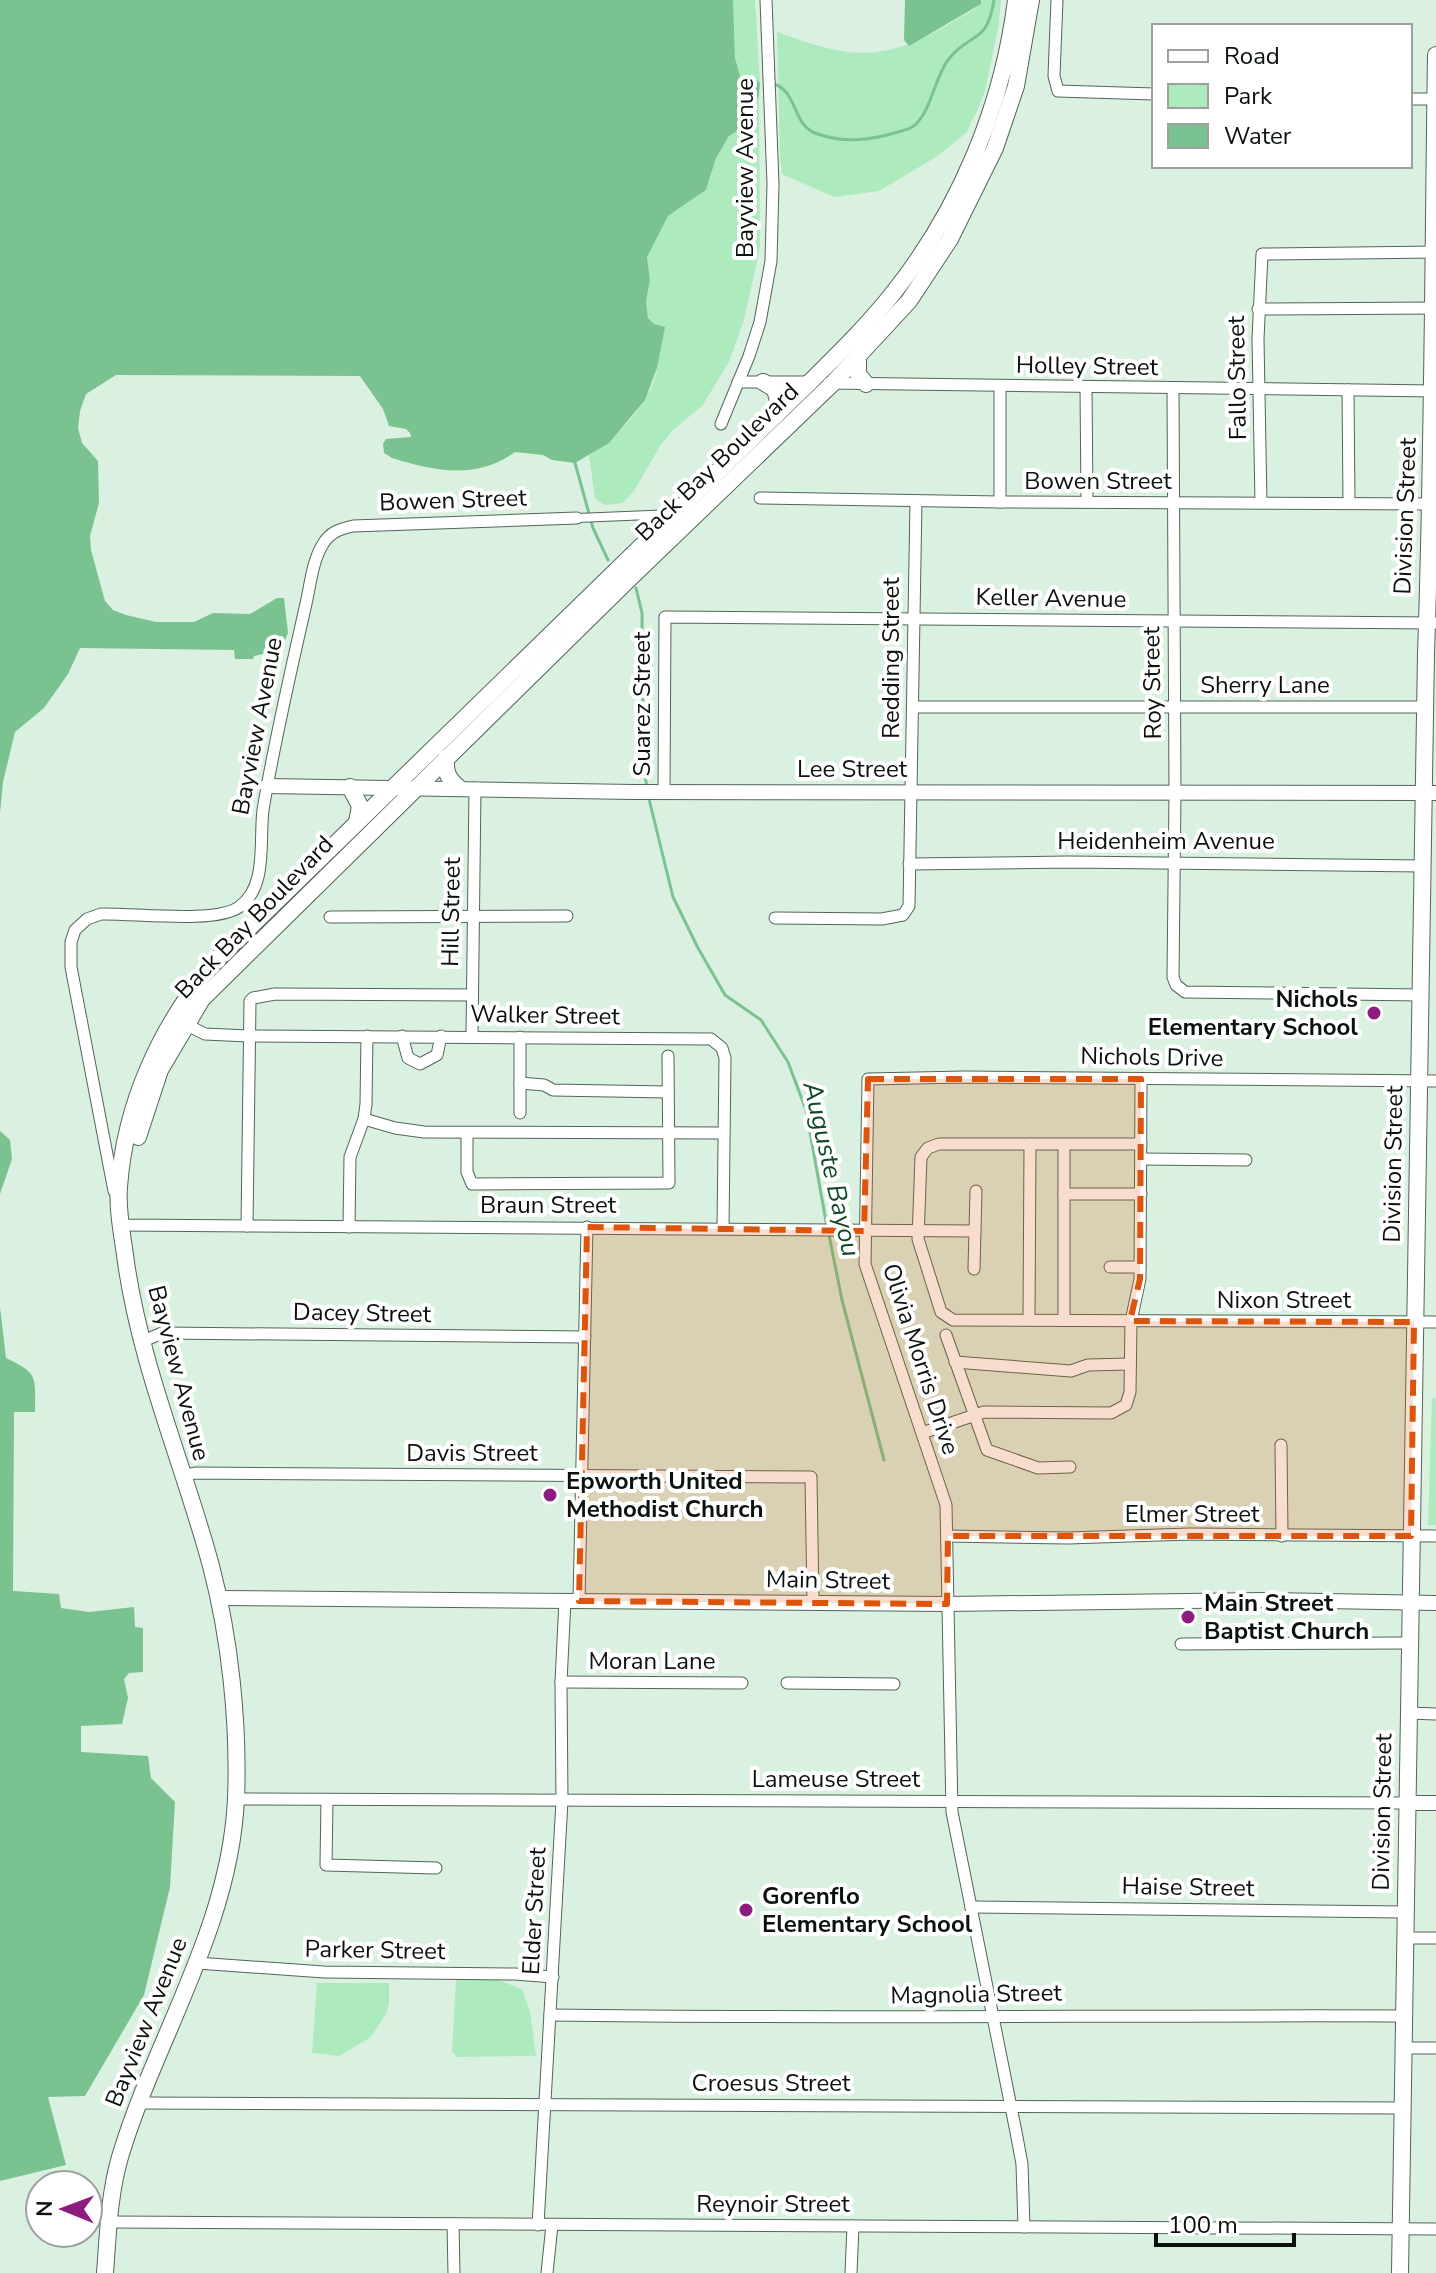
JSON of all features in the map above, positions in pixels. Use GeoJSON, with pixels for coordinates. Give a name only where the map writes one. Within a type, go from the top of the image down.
{"type":"FeatureCollection","features":[{"type":"Feature","properties":{"kind":"main road","name":"Back Bay Boulevard"},"geometry":{"type":"LineString","coordinates":[[121,1225],[147,1102],[160,1070],[202,999],[833,383],[909,301],[932,269],[968,207],[995,148],[1016,86],[1026,1]]}},
{"type":"Feature","properties":{"kind":"main road","name":"Back Bay Boulevard"},"geometry":{"type":"LineString","coordinates":[[121,1225],[118,1189],[135,1103],[158,1044],[173,1016],[214,962],[810,382],[893,293],[916,263],[953,202],[978,147],[1026,1]]}},
{"type":"Feature","properties":{"kind":"main road","name":"Division Street"},"geometry":{"type":"LineString","coordinates":[[1400,2273],[1422,866],[1430,793],[1425,707],[1431,623],[1435,391],[1436,55]]}},
{"type":"Feature","properties":{"kind":"main road"},"geometry":{"type":"LineString","coordinates":[[858,358],[858,374],[866,384]]}},
{"type":"Feature","properties":{"kind":"main road"},"geometry":{"type":"LineString","coordinates":[[763,382],[775,389],[778,401],[776,415]]}},
{"type":"Feature","properties":{"kind":"main road"},"geometry":{"type":"LineString","coordinates":[[446,758],[445,771],[450,780],[467,788]]}},
{"type":"Feature","properties":{"kind":"main road"},"geometry":{"type":"LineString","coordinates":[[350,787],[360,806],[357,822]]}},
{"type":"Feature","properties":{"kind":"main road","name":"Bayview Avenue"},"geometry":{"type":"LineString","coordinates":[[105,2273],[111,2194],[119,2161],[197,1963],[225,1873],[236,1799],[229,1662],[219,1598],[141,1342],[121,1225]]}},
{"type":"Feature","properties":{"kind":"street","name":"Bayview Avenue"},"geometry":{"type":"LineString","coordinates":[[721,424],[760,322],[771,261],[773,184],[766,0]]}},
{"type":"Feature","properties":{"kind":"street"},"geometry":{"type":"LineString","coordinates":[[1057,0],[1054,76],[1057,89],[1064,93],[1152,94]]}},
{"type":"Feature","properties":{"kind":"street"},"geometry":{"type":"LineString","coordinates":[[1412,99],[1436,99]]}},
{"type":"Feature","properties":{"kind":"street","name":"Fallo Street"},"geometry":{"type":"LineString","coordinates":[[1261,503],[1258,309],[1262,254],[1434,252]]}},
{"type":"Feature","properties":{"kind":"street"},"geometry":{"type":"LineString","coordinates":[[1258,309],[1434,308]]}},
{"type":"Feature","properties":{"kind":"street","name":"Holley Street"},"geometry":{"type":"LineString","coordinates":[[738,382],[1435,391]]}},
{"type":"Feature","properties":{"kind":"street"},"geometry":{"type":"LineString","coordinates":[[1000,387],[1000,502]]}},
{"type":"Feature","properties":{"kind":"street"},"geometry":{"type":"LineString","coordinates":[[1086,387],[1087,502]]}},
{"type":"Feature","properties":{"kind":"street","name":"Roy Street"},"geometry":{"type":"LineString","coordinates":[[1173,389],[1173,977],[1185,992],[1420,995]]}},
{"type":"Feature","properties":{"kind":"street"},"geometry":{"type":"LineString","coordinates":[[1348,390],[1349,503]]}},
{"type":"Feature","properties":{"kind":"street","name":"Bowen Street"},"geometry":{"type":"LineString","coordinates":[[760,498],[1432,504]]}},
{"type":"Feature","properties":{"kind":"street","name":"Redding Street"},"geometry":{"type":"LineString","coordinates":[[775,918],[882,919],[896,918],[907,911],[910,895],[916,501]]}},
{"type":"Feature","properties":{"kind":"street","name":"Bowen Street"},"geometry":{"type":"LineString","coordinates":[[331,534],[353,526],[675,514]]}},
{"type":"Feature","properties":{"kind":"street","name":"Bayview Avenue"},"geometry":{"type":"LineString","coordinates":[[121,1225],[73,983],[71,942],[75,930],[87,919],[101,914],[211,917],[237,909],[251,897],[259,877],[261,825],[267,786],[316,562],[322,545],[331,534]]}},
{"type":"Feature","properties":{"kind":"street","name":"Keller Avenue"},"geometry":{"type":"LineString","coordinates":[[665,617],[1431,623]]}},
{"type":"Feature","properties":{"kind":"street","name":"Suarez Street"},"geometry":{"type":"LineString","coordinates":[[660,792],[665,617]]}},
{"type":"Feature","properties":{"kind":"street","name":"Sherry Lane"},"geometry":{"type":"LineString","coordinates":[[913,707],[1425,707]]}},
{"type":"Feature","properties":{"kind":"street","name":"Lee Street"},"geometry":{"type":"LineString","coordinates":[[267,786],[634,792],[1430,793]]}},
{"type":"Feature","properties":{"kind":"street","name":"Hill Street"},"geometry":{"type":"LineString","coordinates":[[467,788],[473,916],[472,1036]]}},
{"type":"Feature","properties":{"kind":"street","name":"Heidenheim Avenue"},"geometry":{"type":"LineString","coordinates":[[909,864],[1422,866]]}},
{"type":"Feature","properties":{"kind":"street"},"geometry":{"type":"LineString","coordinates":[[330,917],[567,916]]}},
{"type":"Feature","properties":{"kind":"street"},"geometry":{"type":"LineString","coordinates":[[247,1226],[250,1001],[267,995],[472,995]]}},
{"type":"Feature","properties":{"kind":"street","name":"Walker Street"},"geometry":{"type":"LineString","coordinates":[[185,1024],[205,1034],[248,1036],[711,1039],[722,1048],[725,1058],[723,1228]]}},
{"type":"Feature","properties":{"kind":"street"},"geometry":{"type":"LineString","coordinates":[[349,1227],[350,1157],[364,1119],[367,1036]]}},
{"type":"Feature","properties":{"kind":"street"},"geometry":{"type":"LineString","coordinates":[[402,1036],[408,1058],[420,1064],[437,1055],[441,1036]]}},
{"type":"Feature","properties":{"kind":"street"},"geometry":{"type":"LineString","coordinates":[[520,1037],[520,1113]]}},
{"type":"Feature","properties":{"kind":"street"},"geometry":{"type":"LineString","coordinates":[[467,1133],[468,1179],[472,1184],[669,1183],[668,1056]]}},
{"type":"Feature","properties":{"kind":"street","name":"Nichols Drive"},"geometry":{"type":"LineString","coordinates":[[868,1079],[1436,1081]]}},
{"type":"Feature","properties":{"kind":"street","name":"Olivia Morris Drive"},"geometry":{"type":"LineString","coordinates":[[868,1079],[864,1231],[868,1273],[946,1505],[954,1828],[1022,2164],[1024,2227]]}},
{"type":"Feature","properties":{"kind":"street"},"geometry":{"type":"LineString","coordinates":[[922,1433],[991,1411],[1111,1413],[1126,1405],[1130,1392],[1131,1321],[1140,1267],[1141,1079]]}},
{"type":"Feature","properties":{"kind":"street"},"geometry":{"type":"LineString","coordinates":[[520,1083],[544,1085],[553,1090],[668,1092]]}},
{"type":"Feature","properties":{"kind":"street"},"geometry":{"type":"LineString","coordinates":[[364,1119],[411,1131],[724,1133]]}},
{"type":"Feature","properties":{"kind":"street"},"geometry":{"type":"LineString","coordinates":[[918,1230],[921,1157],[928,1148],[939,1144],[1141,1144]]}},
{"type":"Feature","properties":{"kind":"street"},"geometry":{"type":"LineString","coordinates":[[1029,1319],[1030,1144]]}},
{"type":"Feature","properties":{"kind":"street"},"geometry":{"type":"LineString","coordinates":[[1064,1144],[1064,1320]]}},
{"type":"Feature","properties":{"kind":"street"},"geometry":{"type":"LineString","coordinates":[[1141,1159],[1246,1160]]}},
{"type":"Feature","properties":{"kind":"street"},"geometry":{"type":"LineString","coordinates":[[974,1269],[976,1191]]}},
{"type":"Feature","properties":{"kind":"street"},"geometry":{"type":"LineString","coordinates":[[1064,1194],[1141,1194]]}},
{"type":"Feature","properties":{"kind":"street","name":"Braun Street"},"geometry":{"type":"LineString","coordinates":[[121,1225],[975,1231]]}},
{"type":"Feature","properties":{"kind":"street"},"geometry":{"type":"LineString","coordinates":[[572,1600],[581,1475],[587,1227]]}},
{"type":"Feature","properties":{"kind":"street","name":"Nixon Street"},"geometry":{"type":"LineString","coordinates":[[918,1230],[922,1255],[939,1308],[953,1320],[1436,1322]]}},
{"type":"Feature","properties":{"kind":"street"},"geometry":{"type":"LineString","coordinates":[[1110,1267],[1140,1267]]}},
{"type":"Feature","properties":{"kind":"street","name":"Dacey Street"},"geometry":{"type":"LineString","coordinates":[[141,1342],[162,1333],[585,1337]]}},
{"type":"Feature","properties":{"kind":"street"},"geometry":{"type":"LineString","coordinates":[[946,1335],[984,1445],[991,1453],[1038,1468],[1070,1467]]}},
{"type":"Feature","properties":{"kind":"street"},"geometry":{"type":"LineString","coordinates":[[955,1362],[1071,1371],[1088,1365],[1130,1364]]}},
{"type":"Feature","properties":{"kind":"street"},"geometry":{"type":"LineString","coordinates":[[1281,1445],[1282,1536]]}},
{"type":"Feature","properties":{"kind":"street","name":"Davis Street"},"geometry":{"type":"LineString","coordinates":[[182,1476],[195,1473],[811,1477],[813,1601]]}},
{"type":"Feature","properties":{"kind":"street","name":"Elmer Street"},"geometry":{"type":"LineString","coordinates":[[948,1536],[1436,1536]]}},
{"type":"Feature","properties":{"kind":"street","name":"Main Street"},"geometry":{"type":"LineString","coordinates":[[219,1598],[947,1604],[1263,1600],[1436,1603]]}},
{"type":"Feature","properties":{"kind":"street","name":"Elder Street"},"geometry":{"type":"LineString","coordinates":[[538,2225],[562,1801],[561,1682],[572,1600]]}},
{"type":"Feature","properties":{"kind":"street"},"geometry":{"type":"LineString","coordinates":[[1181,1644],[1409,1643]]}},
{"type":"Feature","properties":{"kind":"street","name":"Moran Lane"},"geometry":{"type":"LineString","coordinates":[[561,1682],[742,1683]]}},
{"type":"Feature","properties":{"kind":"street"},"geometry":{"type":"LineString","coordinates":[[787,1683],[894,1684]]}},
{"type":"Feature","properties":{"kind":"street"},"geometry":{"type":"LineString","coordinates":[[1408,1713],[1436,1714]]}},
{"type":"Feature","properties":{"kind":"street","name":"Lameuse Street"},"geometry":{"type":"LineString","coordinates":[[236,1799],[1436,1803]]}},
{"type":"Feature","properties":{"kind":"street"},"geometry":{"type":"LineString","coordinates":[[327,1800],[326,1865],[436,1868]]}},
{"type":"Feature","properties":{"kind":"street","name":"Haise Street"},"geometry":{"type":"LineString","coordinates":[[971,1907],[1404,1912]]}},
{"type":"Feature","properties":{"kind":"street"},"geometry":{"type":"LineString","coordinates":[[1404,1938],[1436,1938]]}},
{"type":"Feature","properties":{"kind":"street","name":"Parker Street"},"geometry":{"type":"LineString","coordinates":[[197,1963],[324,1972],[553,1977]]}},
{"type":"Feature","properties":{"kind":"street","name":"Magnolia Street"},"geometry":{"type":"LineString","coordinates":[[550,2015],[1403,2016]]}},
{"type":"Feature","properties":{"kind":"street"},"geometry":{"type":"LineString","coordinates":[[1403,2048],[1436,2048]]}},
{"type":"Feature","properties":{"kind":"street","name":"Croesus Street"},"geometry":{"type":"LineString","coordinates":[[140,2103],[1402,2108]]}},
{"type":"Feature","properties":{"kind":"street","name":"Reynoir Street"},"geometry":{"type":"LineString","coordinates":[[109,2222],[1436,2229]]}},
{"type":"Feature","properties":{"kind":"street"},"geometry":{"type":"LineString","coordinates":[[453,2224],[454,2273]]}},
{"type":"Feature","properties":{"kind":"street"},"geometry":{"type":"LineString","coordinates":[[547,2273],[552,2225]]}},
{"type":"Feature","properties":{"kind":"street"},"geometry":{"type":"LineString","coordinates":[[851,2273],[853,2226]]}},
{"type":"Feature","properties":{"kind":"highlighted area"},"geometry":{"type":"Polygon","coordinates":[[[868,1079],[1141,1079],[1140,1279],[1130,1321],[1414,1322],[1411,1536],[948,1536],[947,1604],[579,1601],[587,1227],[864,1231],[868,1079]]]}},
{"type":"Feature","properties":{"kind":"green space"},"geometry":{"type":"Polygon","coordinates":[[[733,0],[755,0],[760,83],[741,79],[735,58],[733,0]]]}},
{"type":"Feature","properties":{"kind":"green space"},"geometry":{"type":"Polygon","coordinates":[[[981,0],[1001,0],[999,24],[985,91],[966,133],[936,157],[879,191],[834,197],[782,174],[777,32],[845,51],[884,51],[925,37],[973,10],[981,4],[981,0]]]}},
{"type":"Feature","properties":{"kind":"green space"},"geometry":{"type":"Polygon","coordinates":[[[759,95],[760,247],[744,320],[729,362],[702,406],[673,430],[660,446],[634,491],[622,503],[604,505],[595,498],[589,455],[632,418],[648,393],[657,368],[655,334],[648,318],[646,302],[650,280],[647,257],[668,216],[706,190],[716,158],[729,136],[748,124],[759,95]]]}},
{"type":"Feature","properties":{"kind":"green space"},"geometry":{"type":"Polygon","coordinates":[[[1432,1398],[1436,1398],[1436,1525],[1428,1525],[1432,1398]]]}},
{"type":"Feature","properties":{"kind":"green space"},"geometry":{"type":"Polygon","coordinates":[[[456,1979],[498,1980],[522,1989],[530,2011],[536,2056],[457,2057],[452,2051],[456,1979]]]}},
{"type":"Feature","properties":{"kind":"green space"},"geometry":{"type":"Polygon","coordinates":[[[317,1983],[389,1983],[386,2014],[371,2037],[339,2056],[312,2053],[317,1983]]]}},
{"type":"Feature","properties":{"kind":"water"},"geometry":{"type":"Polygon","coordinates":[[[0,0],[733,0],[735,58],[741,79],[760,83],[759,95],[748,124],[729,136],[716,158],[706,190],[668,216],[647,257],[650,280],[646,302],[648,318],[654,324],[665,327],[657,368],[645,400],[609,443],[575,463],[515,452],[485,467],[455,470],[392,458],[384,453],[386,439],[411,437],[410,433],[406,429],[389,426],[383,409],[360,376],[116,375],[86,394],[78,428],[82,443],[98,461],[99,503],[90,536],[105,601],[113,610],[126,615],[156,622],[194,622],[213,613],[250,614],[277,598],[284,598],[288,633],[281,650],[254,656],[253,659],[235,659],[234,650],[80,648],[68,674],[44,708],[15,732],[3,782],[0,813],[0,0]]]}},
{"type":"Feature","properties":{"kind":"water"},"geometry":{"type":"Polygon","coordinates":[[[905,0],[981,0],[981,4],[909,46],[904,40],[905,0]]]}},
{"type":"Feature","properties":{"kind":"water"},"geometry":{"type":"Polygon","coordinates":[[[0,1131],[10,1140],[12,1159],[0,1194],[0,1131]]]}},
{"type":"Feature","properties":{"kind":"water"},"geometry":{"type":"Polygon","coordinates":[[[0,1307],[6,1358],[30,1373],[35,1383],[35,1412],[14,1412],[13,1591],[59,1594],[61,1608],[89,1612],[134,1607],[135,1627],[143,1628],[143,1672],[129,1673],[124,1679],[128,1698],[122,1724],[81,1726],[81,1752],[148,1756],[151,1778],[175,1802],[170,1887],[144,1995],[85,2096],[48,2097],[66,2165],[50,2169],[24,2169],[24,2175],[0,2181],[0,1307]]]}},
{"type":"Feature","properties":{"kind":"waterway"},"geometry":{"type":"LineString","coordinates":[[774,84],[782,88],[802,123],[815,133],[836,139],[857,140],[909,128],[921,118],[948,60],[987,25],[994,0]]}},
{"type":"Feature","properties":{"kind":"waterway","name":"Auguste Bayou"},"geometry":{"type":"LineString","coordinates":[[575,463],[593,528],[608,560]]}},
{"type":"Feature","properties":{"kind":"waterway","name":"Auguste Bayou"},"geometry":{"type":"LineString","coordinates":[[636,588],[642,613],[643,765],[647,787]]}},
{"type":"Feature","properties":{"kind":"waterway","name":"Auguste Bayou"},"geometry":{"type":"LineString","coordinates":[[649,799],[673,897],[698,948],[725,995],[761,1020],[788,1062],[806,1110],[827,1227]]}},
{"type":"Feature","properties":{"kind":"waterway","name":"Auguste Bayou"},"geometry":{"type":"LineString","coordinates":[[829,1235],[842,1300],[884,1460]]}},
{"type":"Feature","properties":{"kind":"place","name":"Nichols Elementary School"},"geometry":{"type":"Point","coordinates":[1374,1013]}},
{"type":"Feature","properties":{"kind":"place","name":"Epworth United Methodist Church"},"geometry":{"type":"Point","coordinates":[550,1495]}},
{"type":"Feature","properties":{"kind":"place","name":"Main Street Baptist Church"},"geometry":{"type":"Point","coordinates":[1188,1617]}},
{"type":"Feature","properties":{"kind":"place","name":"Gorenflo Elementary School"},"geometry":{"type":"Point","coordinates":[746,1910]}}]}
